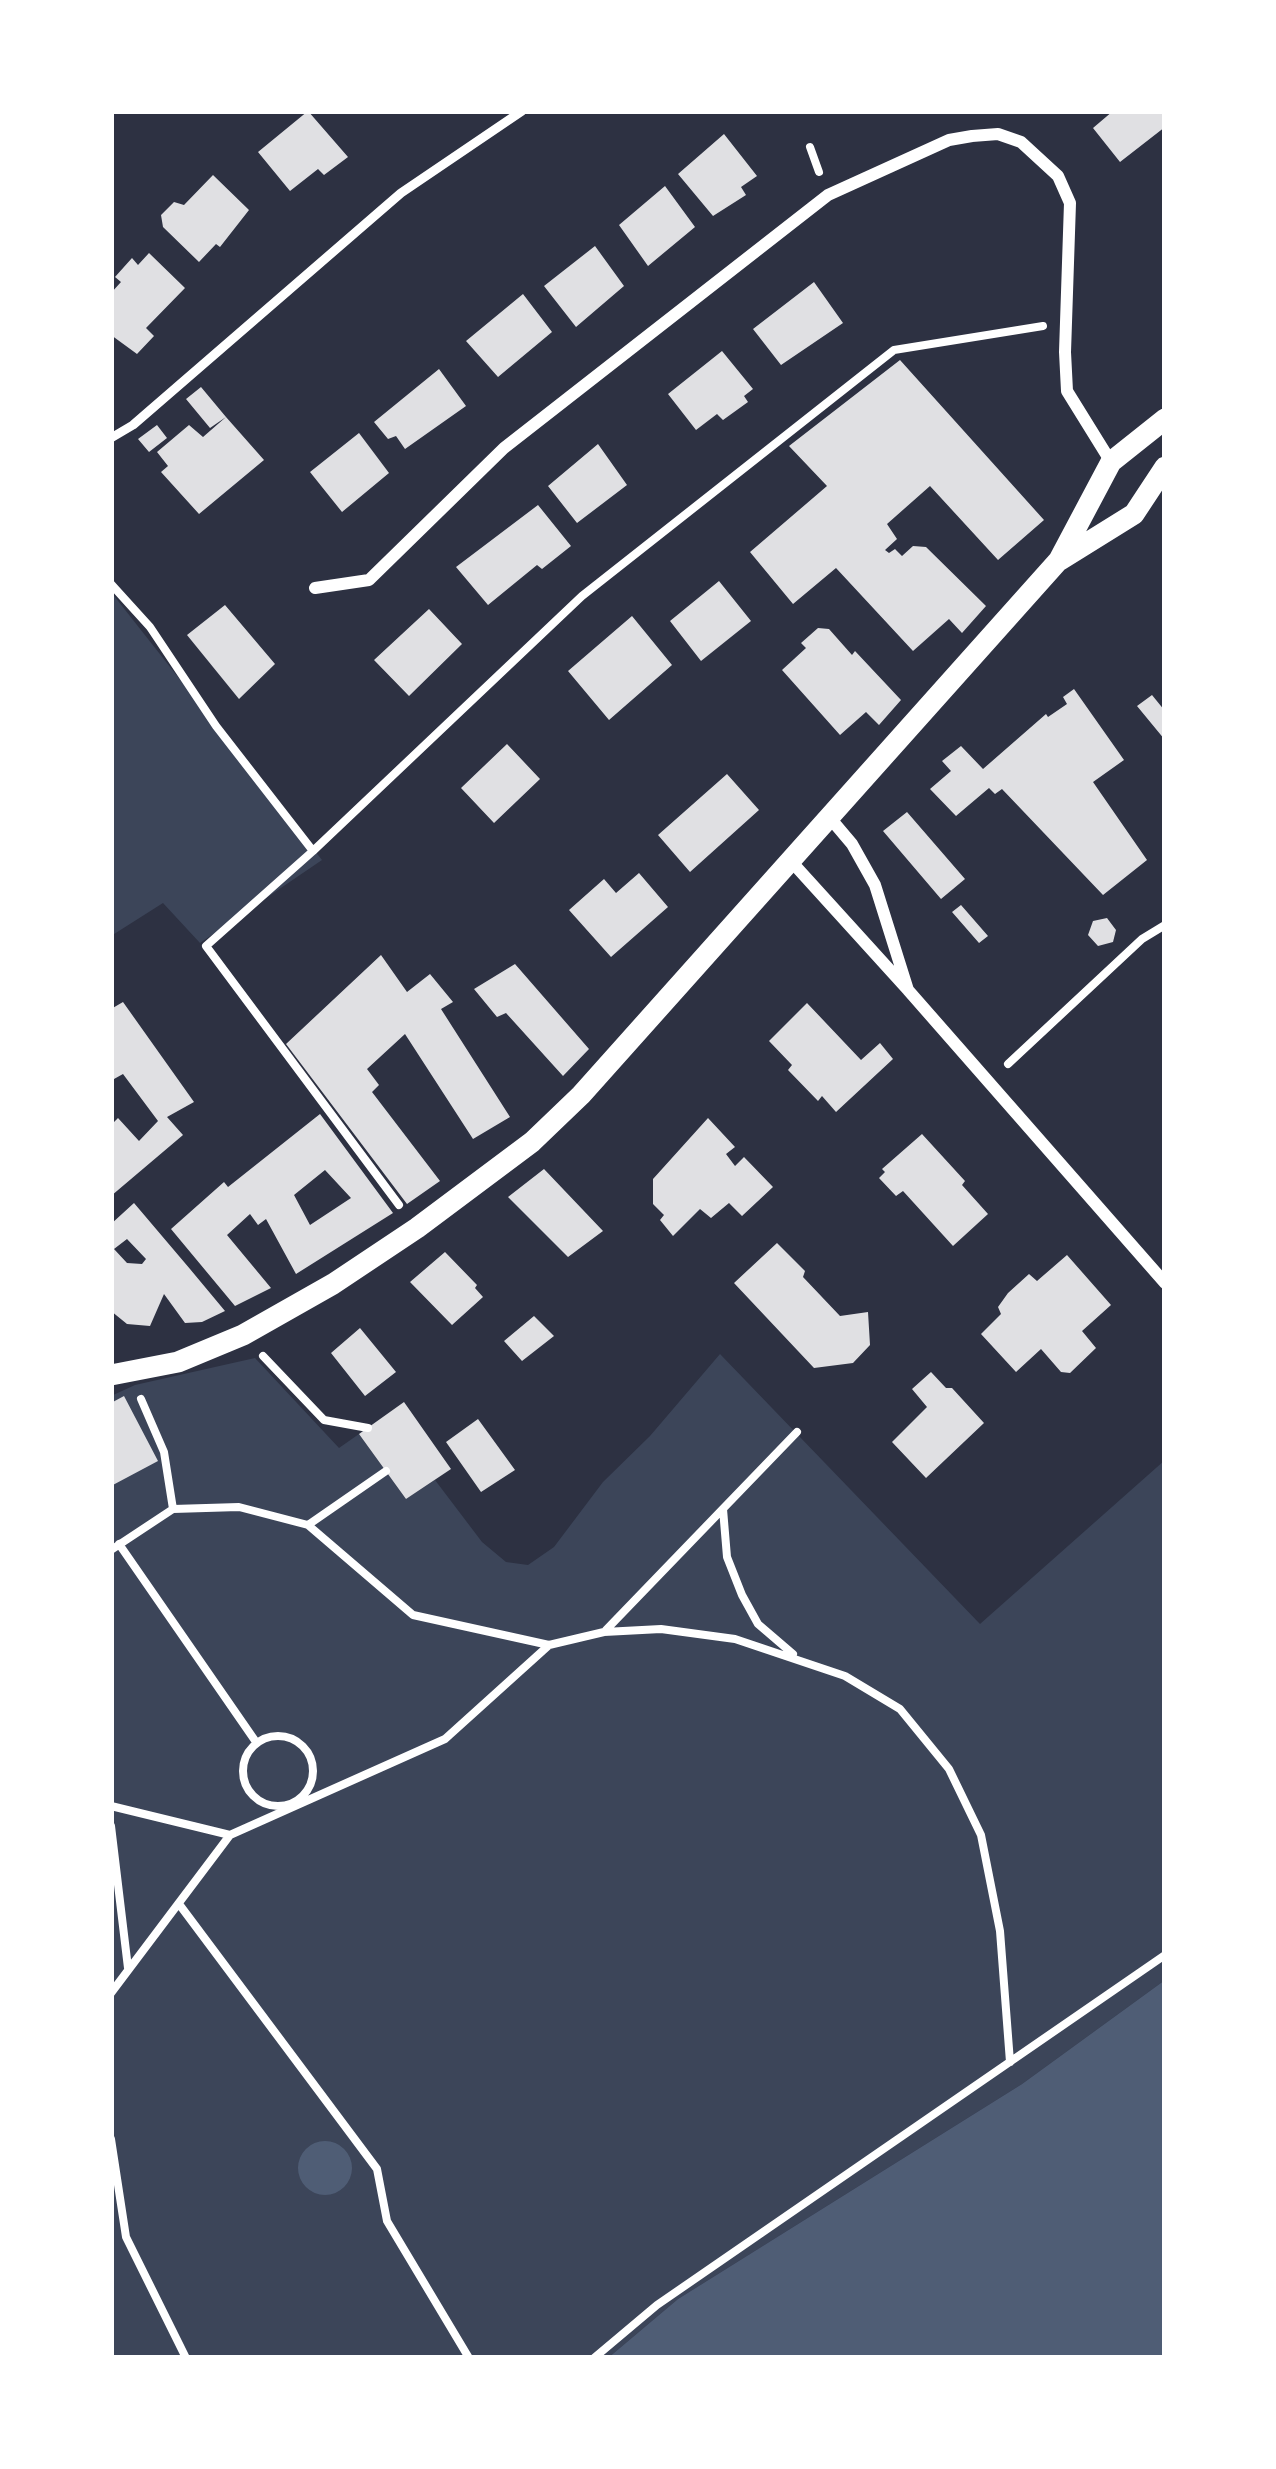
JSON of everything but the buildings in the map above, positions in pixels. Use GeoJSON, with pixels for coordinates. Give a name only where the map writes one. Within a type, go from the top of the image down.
{"type":"FeatureCollection","features":[{"type":"Feature","properties":{"kind":"street"},"geometry":{"type":"LineString","coordinates":[[315,587],[369,580],[504,448],[828,195],[949,140],[972,136],[998,134],[1021,142],[1058,176],[1070,202],[1067,391],[1111,462]]}},
{"type":"Feature","properties":{"kind":"street"},"geometry":{"type":"LineString","coordinates":[[111,1375],[178,1362],[242,1335],[334,1284],[502,1167],[581,1095],[1059,560],[1111,462],[1165,419]]}},
{"type":"Feature","properties":{"kind":"street"},"geometry":{"type":"LineString","coordinates":[[1059,560],[1134,514],[1165,467]]}},
{"type":"Feature","properties":{"kind":"street"},"geometry":{"type":"LineString","coordinates":[[830,818],[852,844],[875,885],[908,990]]}},
{"type":"Feature","properties":{"kind":"street"},"geometry":{"type":"LineString","coordinates":[[790,860],[1165,1283]]}},
{"type":"Feature","properties":{"kind":"lane"},"geometry":{"type":"LineString","coordinates":[[111,438],[134,425],[400,193],[522,111]]}},
{"type":"Feature","properties":{"kind":"path"},"geometry":{"type":"LineString","coordinates":[[810,147],[821,179]]}},
{"type":"Feature","properties":{"kind":"path"},"geometry":{"type":"LineString","coordinates":[[417,1228],[206,946],[582,596],[894,350],[1045,326]]}},
{"type":"Feature","properties":{"kind":"path"},"geometry":{"type":"LineString","coordinates":[[111,584],[150,627],[216,726],[313,851]]}},
{"type":"Feature","properties":{"kind":"path"},"geometry":{"type":"LineString","coordinates":[[990,1082],[1142,939],[1165,925]]}},
{"type":"Feature","properties":{"kind":"path"},"geometry":{"type":"LineString","coordinates":[[258,1351],[324,1420],[368,1428]]}},
{"type":"Feature","properties":{"kind":"path"},"geometry":{"type":"LineString","coordinates":[[135,1385],[164,1452],[173,1509]]}},
{"type":"Feature","properties":{"kind":"path"},"geometry":{"type":"LineString","coordinates":[[604,1632],[797,1432]]}},
{"type":"Feature","properties":{"kind":"path"},"geometry":{"type":"LineString","coordinates":[[308,1525],[386,1471]]}},
{"type":"Feature","properties":{"kind":"path"},"geometry":{"type":"LineString","coordinates":[[256,1742],[115,1547],[173,1509],[239,1507],[308,1525],[413,1615],[549,1645],[604,1632],[662,1629],[698,1634],[735,1640],[845,1676],[900,1709],[949,1769],[981,1835],[1000,1930],[1010,2062]]}},
{"type":"Feature","properties":{"kind":"path"},"geometry":{"type":"LineString","coordinates":[[723,1509],[727,1557],[742,1595],[758,1624],[798,1659]]}},
{"type":"Feature","properties":{"kind":"path"},"geometry":{"type":"LineString","coordinates":[[111,1993],[230,1835],[445,1739],[549,1645]]}},
{"type":"Feature","properties":{"kind":"path"},"geometry":{"type":"LineString","coordinates":[[274,1736],[294,1739],[308,1753],[314,1772],[308,1790],[293,1804],[273,1808],[254,1798],[242,1781],[244,1760],[256,1742],[274,1736]]}},
{"type":"Feature","properties":{"kind":"path"},"geometry":{"type":"LineString","coordinates":[[111,1806],[230,1835]]}},
{"type":"Feature","properties":{"kind":"path"},"geometry":{"type":"LineString","coordinates":[[111,1826],[129,1970]]}},
{"type":"Feature","properties":{"kind":"path"},"geometry":{"type":"LineString","coordinates":[[179,1904],[377,2169],[388,2221],[469,2358]]}},
{"type":"Feature","properties":{"kind":"path"},"geometry":{"type":"LineString","coordinates":[[594,2358],[657,2305],[1165,1954]]}},
{"type":"Feature","properties":{"kind":"path"},"geometry":{"type":"LineString","coordinates":[[111,2138],[126,2237],[185,2358]]}},
{"type":"Feature","properties":{"kind":"shaded area"},"geometry":{"type":"Polygon","coordinates":[[[111,592],[322,860],[200,943],[163,903],[111,936],[111,592]]]}},
{"type":"Feature","properties":{"kind":"shaded area"},"geometry":{"type":"Polygon","coordinates":[[[720,1354],[980,1624],[1165,1460],[1165,1980],[1022,2084],[678,2299],[608,2358],[111,2358],[111,1396],[135,1385],[255,1358],[339,1448],[359,1434],[406,1499],[435,1480],[482,1542],[506,1562],[528,1565],[554,1547],[603,1482],[650,1436],[720,1354]]]}},
{"type":"Feature","properties":{"kind":"shaded area"},"geometry":{"type":"Polygon","coordinates":[[[1165,1980],[1165,2358],[608,2358],[678,2299],[1022,2084],[1165,1980]]]}},
{"type":"Feature","properties":{"kind":"shaded area"},"geometry":{"type":"Polygon","coordinates":[[[325,2141],[344,2149],[352,2168],[344,2187],[325,2195],[306,2187],[298,2168],[306,2149],[325,2141]]]}}]}
